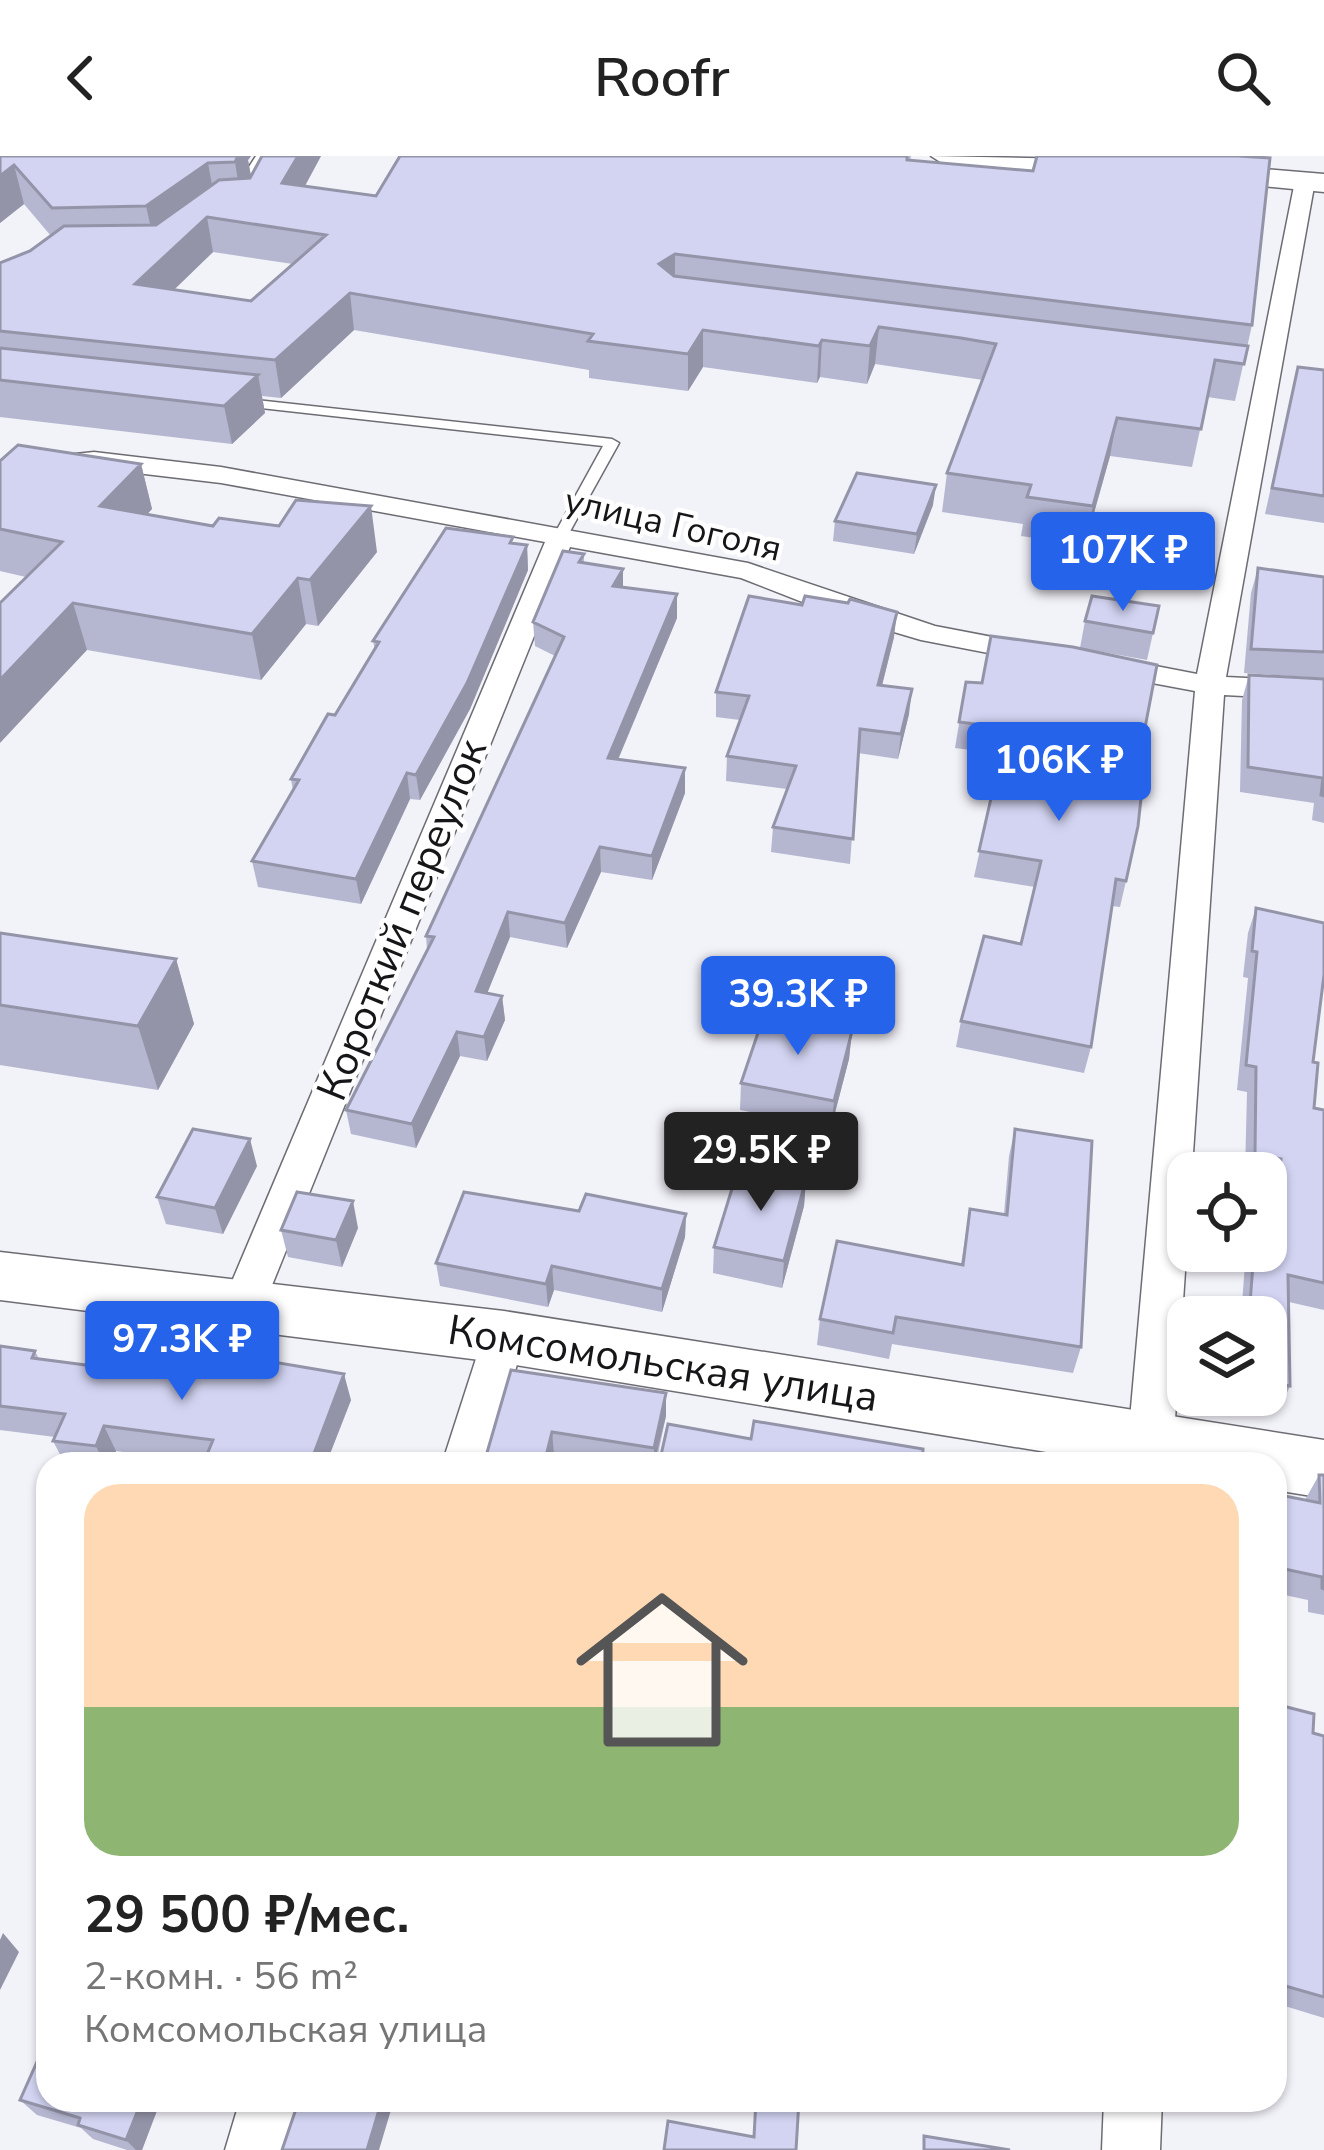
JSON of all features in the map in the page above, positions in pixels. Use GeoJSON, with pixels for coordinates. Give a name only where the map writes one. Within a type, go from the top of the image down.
{"type":"FeatureCollection","features":[{"type":"Feature","properties":{"kind":"main road"},"geometry":{"type":"LineString","coordinates":[[945,156],[1315,182]]}},
{"type":"Feature","properties":{"kind":"main road","name":"Комсомольская улица"},"geometry":{"type":"LineString","coordinates":[[0,1276],[504,1337],[1143,1452]]}},
{"type":"Feature","properties":{"kind":"main road","name":"Комсомольская улица"},"geometry":{"type":"LineString","coordinates":[[1287,1466],[1324,1469]]}},
{"type":"Feature","properties":{"kind":"street"},"geometry":{"type":"LineString","coordinates":[[1149,1452],[1210,685],[1266,376],[1315,182]]}},
{"type":"Feature","properties":{"kind":"street","name":"улица Гоголя"},"geometry":{"type":"LineString","coordinates":[[0,470],[94,460],[221,475],[748,572],[843,608],[931,634],[1210,685],[1324,691]]}},
{"type":"Feature","properties":{"kind":"street","name":"Короткий переулок"},"geometry":{"type":"LineString","coordinates":[[243,1305],[561,536]]}},
{"type":"Feature","properties":{"kind":"street"},"geometry":{"type":"LineString","coordinates":[[469,1452],[504,1337]]}},
{"type":"Feature","properties":{"kind":"street"},"geometry":{"type":"LineString","coordinates":[[254,2150],[265,2112]]}},
{"type":"Feature","properties":{"kind":"street"},"geometry":{"type":"LineString","coordinates":[[1131,2150],[1132,2112]]}},
{"type":"Feature","properties":{"kind":"lane"},"geometry":{"type":"LineString","coordinates":[[248,208],[264,178],[250,172],[261,156]]}},
{"type":"Feature","properties":{"kind":"lane"},"geometry":{"type":"LineString","coordinates":[[212,399],[612,443],[561,536]]}},
{"type":"Feature","properties":{"kind":"building"},"geometry":{"type":"Polygon","coordinates":[[[0,156],[238,156],[235,162],[208,163],[146,206],[52,208],[14,165],[0,176],[0,156]]]}},
{"type":"Feature","properties":{"kind":"building"},"geometry":{"type":"Polygon","coordinates":[[[262,156],[298,156],[282,183],[376,196],[400,156],[907,156],[907,160],[1033,171],[1037,156],[1270,158],[1252,325],[675,254],[659,264],[674,276],[1248,346],[1244,364],[1215,360],[1201,429],[1117,418],[1093,506],[1027,497],[1031,485],[947,473],[996,344],[961,338],[879,327],[870,346],[822,340],[819,346],[703,330],[688,354],[588,341],[593,334],[350,293],[275,360],[0,331],[0,263],[30,251],[64,226],[156,225],[219,180],[250,178],[262,156]],[[207,217],[135,284],[251,301],[326,235],[207,217]]]}},
{"type":"Feature","properties":{"kind":"building"},"geometry":{"type":"Polygon","coordinates":[[[0,348],[258,375],[224,406],[0,380],[0,348]]]}},
{"type":"Feature","properties":{"kind":"building"},"geometry":{"type":"Polygon","coordinates":[[[1298,367],[1324,370],[1324,496],[1272,488],[1298,367]]]}},
{"type":"Feature","properties":{"kind":"building"},"geometry":{"type":"Polygon","coordinates":[[[18,445],[141,464],[100,506],[213,526],[219,518],[279,526],[296,500],[371,506],[310,580],[298,578],[252,634],[73,603],[0,680],[0,603],[62,542],[0,529],[0,461],[18,445]]]}},
{"type":"Feature","properties":{"kind":"building"},"geometry":{"type":"Polygon","coordinates":[[[857,473],[936,485],[917,534],[835,521],[857,473]]]}},
{"type":"Feature","properties":{"kind":"building"},"geometry":{"type":"Polygon","coordinates":[[[446,528],[513,537],[510,543],[527,545],[467,683],[416,775],[407,773],[356,879],[252,861],[299,780],[291,779],[328,714],[335,715],[379,642],[373,641],[446,528]]]}},
{"type":"Feature","properties":{"kind":"building"},"geometry":{"type":"Polygon","coordinates":[[[563,551],[584,554],[579,562],[623,569],[613,586],[677,594],[608,758],[685,768],[652,856],[600,847],[565,923],[508,912],[476,991],[502,996],[484,1037],[457,1032],[412,1124],[346,1110],[434,937],[426,936],[564,637],[533,622],[563,551]]]}},
{"type":"Feature","properties":{"kind":"building"},"geometry":{"type":"Polygon","coordinates":[[[1258,568],[1324,577],[1324,652],[1251,649],[1258,568]]]}},
{"type":"Feature","properties":{"kind":"building"},"geometry":{"type":"Polygon","coordinates":[[[749,596],[802,605],[805,596],[848,603],[850,599],[897,612],[878,685],[912,689],[901,734],[860,729],[853,839],[773,827],[796,766],[727,756],[749,696],[716,692],[749,596]]]}},
{"type":"Feature","properties":{"kind":"building"},"geometry":{"type":"Polygon","coordinates":[[[1092,596],[1159,606],[1153,633],[1085,621],[1092,596]]]}},
{"type":"Feature","properties":{"kind":"building"},"geometry":{"type":"Polygon","coordinates":[[[991,636],[1157,665],[1144,733],[1148,734],[1138,826],[1126,881],[1116,879],[1091,1047],[961,1021],[984,936],[1021,944],[1041,861],[979,851],[1007,728],[959,722],[966,682],[982,683],[991,636]]]}},
{"type":"Feature","properties":{"kind":"building"},"geometry":{"type":"Polygon","coordinates":[[[1249,675],[1324,679],[1324,796],[1323,778],[1248,767],[1249,675]]]}},
{"type":"Feature","properties":{"kind":"building"},"geometry":{"type":"Polygon","coordinates":[[[1256,908],[1324,923],[1324,975],[1313,1062],[1318,1063],[1314,1108],[1324,1110],[1324,1283],[1288,1275],[1290,1386],[1287,1296],[1251,1296],[1252,1272],[1287,1272],[1287,1152],[1255,1152],[1256,1067],[1246,1065],[1257,952],[1252,951],[1256,908]]]}},
{"type":"Feature","properties":{"kind":"building"},"geometry":{"type":"Polygon","coordinates":[[[0,933],[176,959],[138,1026],[0,1005],[0,933]]]}},
{"type":"Feature","properties":{"kind":"building"},"geometry":{"type":"Polygon","coordinates":[[[764,1015],[852,1031],[834,1101],[741,1083],[764,1015]]]}},
{"type":"Feature","properties":{"kind":"building"},"geometry":{"type":"Polygon","coordinates":[[[193,1129],[250,1139],[215,1208],[157,1197],[193,1129]]]}},
{"type":"Feature","properties":{"kind":"building"},"geometry":{"type":"Polygon","coordinates":[[[1015,1129],[1092,1141],[1081,1347],[896,1317],[893,1333],[820,1319],[837,1241],[963,1265],[970,1209],[1007,1215],[1015,1129]]]}},
{"type":"Feature","properties":{"kind":"building"},"geometry":{"type":"Polygon","coordinates":[[[739,1166],[806,1179],[784,1261],[714,1247],[739,1166]]]}},
{"type":"Feature","properties":{"kind":"building"},"geometry":{"type":"Polygon","coordinates":[[[297,1192],[353,1201],[336,1240],[281,1230],[297,1192]]]}},
{"type":"Feature","properties":{"kind":"building"},"geometry":{"type":"Polygon","coordinates":[[[464,1192],[579,1211],[586,1194],[686,1214],[662,1289],[552,1266],[546,1284],[436,1263],[464,1192]]]}},
{"type":"Feature","properties":{"kind":"building"},"geometry":{"type":"Polygon","coordinates":[[[0,1346],[35,1351],[32,1358],[155,1374],[163,1354],[246,1365],[249,1358],[344,1374],[315,1452],[208,1452],[213,1440],[104,1426],[96,1446],[53,1441],[65,1414],[0,1406],[0,1346]]]}},
{"type":"Feature","properties":{"kind":"building"},"geometry":{"type":"Polygon","coordinates":[[[511,1370],[666,1393],[654,1448],[552,1432],[547,1452],[487,1452],[511,1370]]]}},
{"type":"Feature","properties":{"kind":"building"},"geometry":{"type":"Polygon","coordinates":[[[754,1421],[923,1452],[662,1452],[668,1424],[751,1439],[754,1421]]]}},
{"type":"Feature","properties":{"kind":"building"},"geometry":{"type":"Polygon","coordinates":[[[1319,1475],[1324,1475],[1324,1589],[1322,1577],[1287,1570],[1287,1496],[1320,1503],[1319,1475]]]}},
{"type":"Feature","properties":{"kind":"building"},"geometry":{"type":"Polygon","coordinates":[[[1287,1707],[1314,1714],[1313,1733],[1324,1736],[1324,1997],[1287,1986],[1287,1707]]]}},
{"type":"Feature","properties":{"kind":"building"},"geometry":{"type":"Polygon","coordinates":[[[36,2064],[36,2105],[20,2100],[36,2064]]]}},
{"type":"Feature","properties":{"kind":"building"},"geometry":{"type":"Polygon","coordinates":[[[60,2112],[137,2112],[126,2140],[78,2125],[80,2118],[60,2112]]]}},
{"type":"Feature","properties":{"kind":"building"},"geometry":{"type":"Polygon","coordinates":[[[295,2112],[378,2112],[367,2150],[282,2150],[295,2112]]]}},
{"type":"Feature","properties":{"kind":"building"},"geometry":{"type":"Polygon","coordinates":[[[755,2112],[798,2112],[796,2150],[664,2150],[668,2121],[754,2137],[755,2112]]]}},
{"type":"Feature","properties":{"kind":"building"},"geometry":{"type":"Polygon","coordinates":[[[924,2136],[1010,2150],[924,2150],[924,2136]]]}}]}
